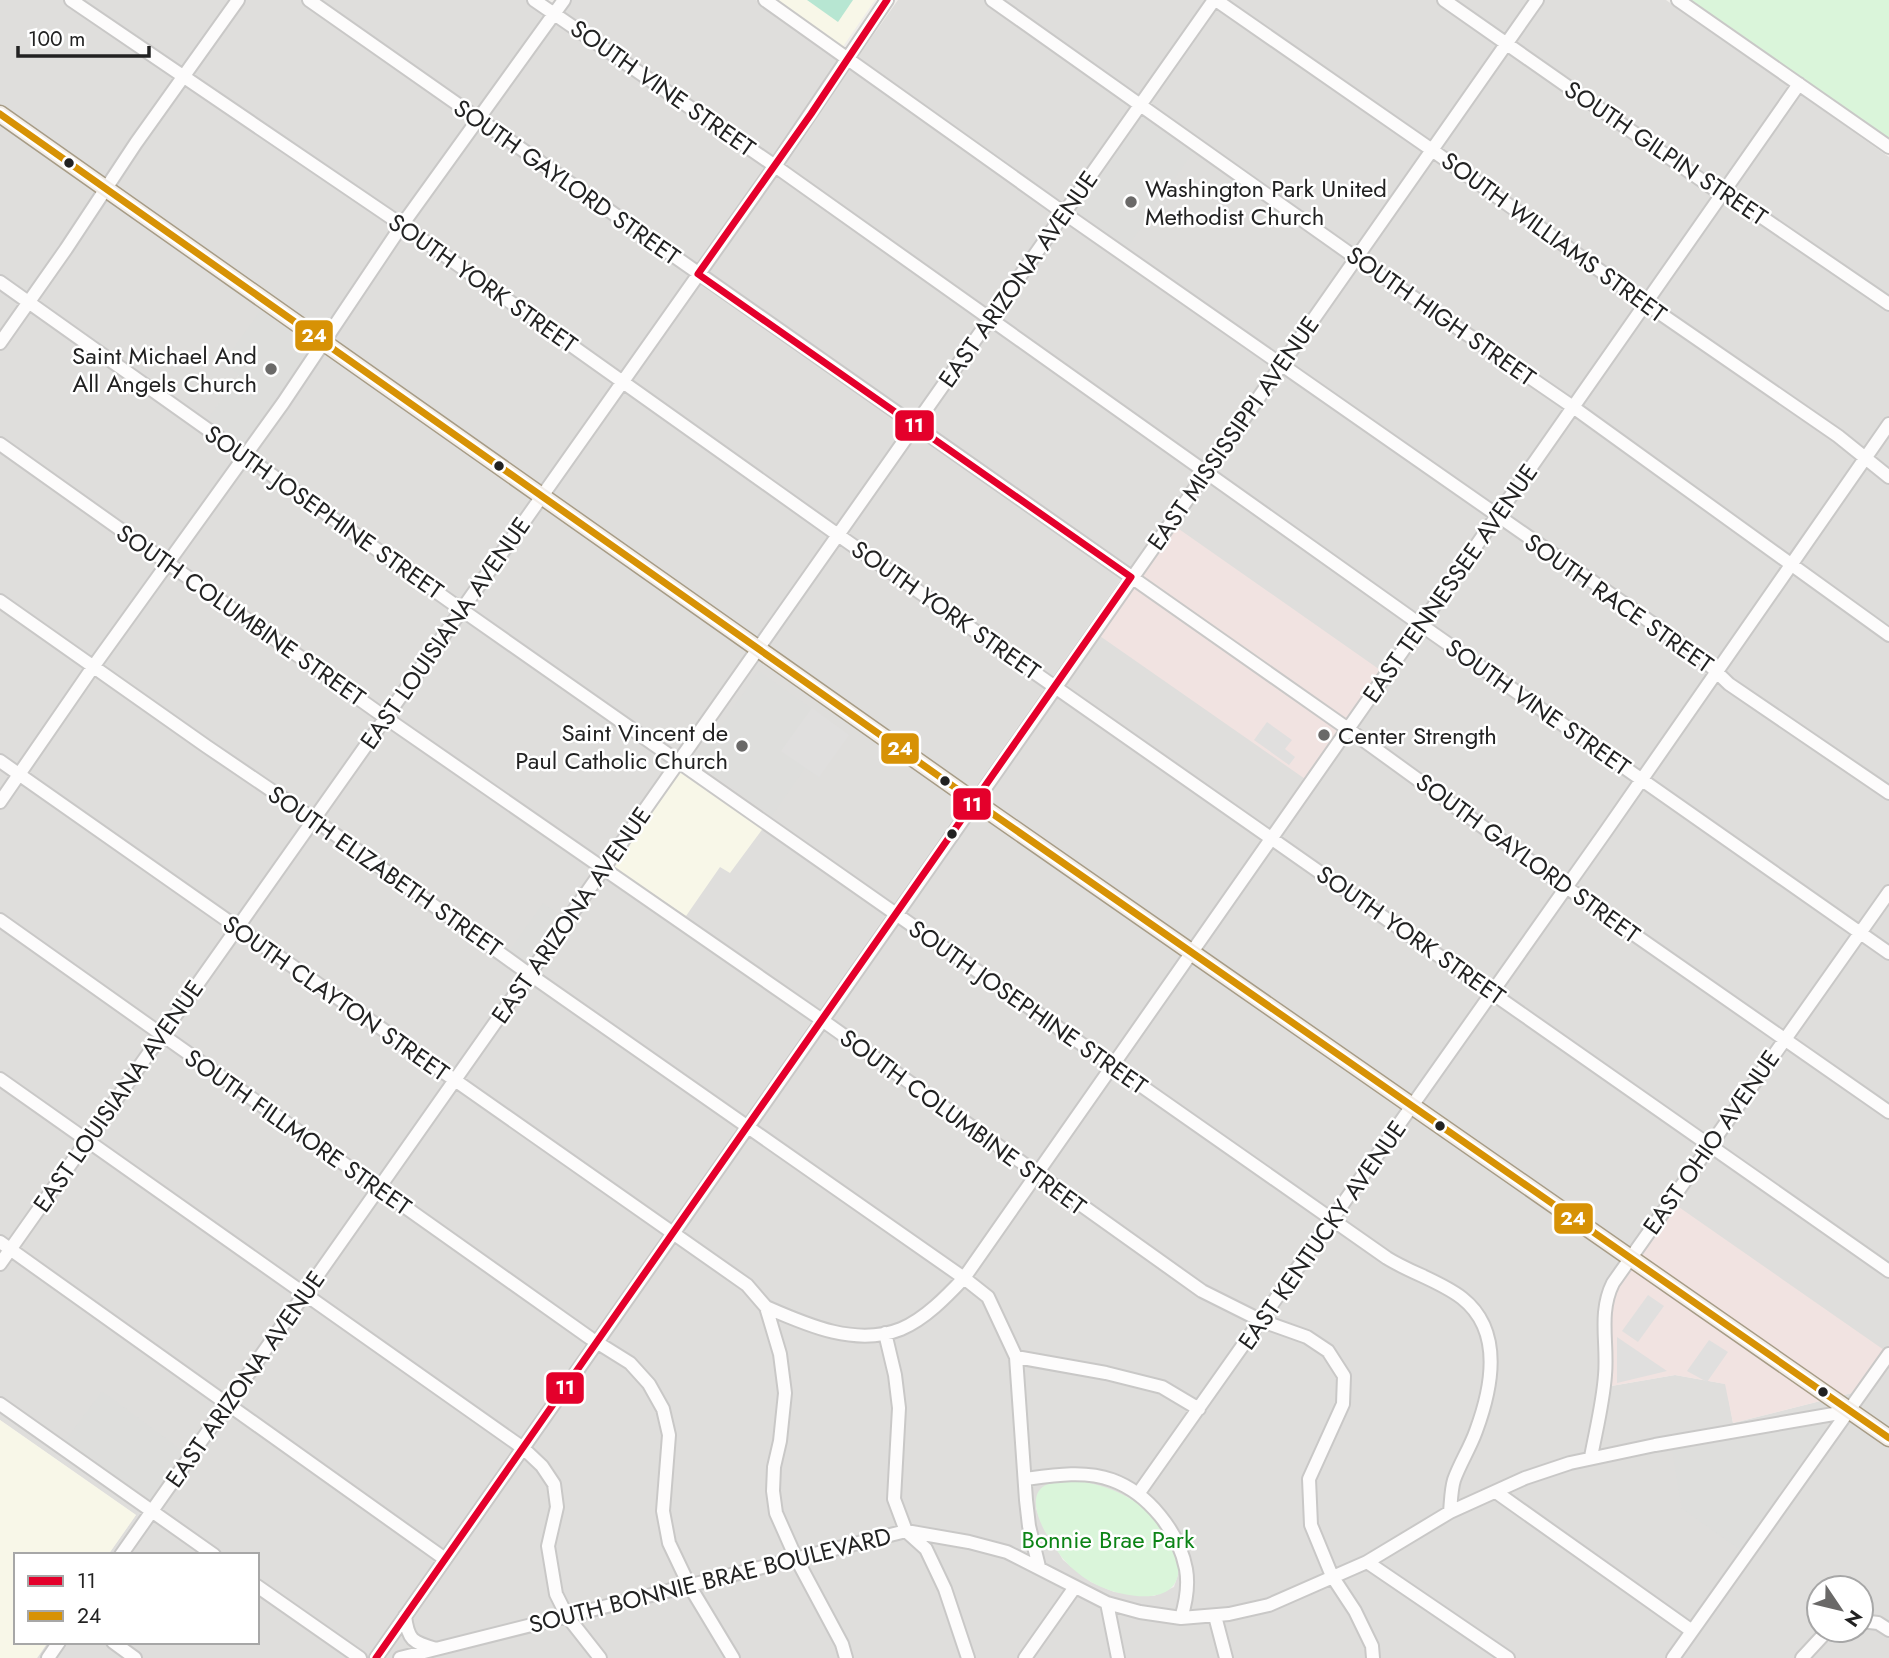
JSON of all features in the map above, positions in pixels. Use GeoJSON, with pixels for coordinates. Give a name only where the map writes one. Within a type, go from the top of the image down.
{"type":"FeatureCollection","features":[{"type":"Feature","properties":{"kind":"main road"},"geometry":{"type":"LineString","coordinates":[[0,114],[975,802],[1889,1438]]}},
{"type":"Feature","properties":{"kind":"street","name":"SOUTH YORK STREET"},"geometry":{"type":"LineString","coordinates":[[71,0],[402,225],[838,535],[1889,1271]]}},
{"type":"Feature","properties":{"kind":"street"},"geometry":{"type":"LineString","coordinates":[[0,343],[114,174],[238,0]]}},
{"type":"Feature","properties":{"kind":"street","name":"SOUTH GAYLORD STREET"},"geometry":{"type":"LineString","coordinates":[[309,0],[1889,1112]]}},
{"type":"Feature","properties":{"kind":"street","name":"SOUTH VINE STREET"},"geometry":{"type":"LineString","coordinates":[[534,0],[775,166],[1421,625],[1889,953]]}},
{"type":"Feature","properties":{"kind":"street"},"geometry":{"type":"LineString","coordinates":[[0,803],[93,667],[246,456],[402,225],[564,0]]}},
{"type":"Feature","properties":{"kind":"street","name":"SOUTH RACE STREET"},"geometry":{"type":"LineString","coordinates":[[765,0],[1064,213],[1702,658],[1729,684],[1889,793]]}},
{"type":"Feature","properties":{"kind":"street","name":"EAST LOUISIANA AVENUE"},"geometry":{"type":"LineString","coordinates":[[0,1264],[5,1245],[87,1140],[315,820],[775,166],[887,0]]}},
{"type":"Feature","properties":{"kind":"street","name":"SOUTH HIGH STREET"},"geometry":{"type":"LineString","coordinates":[[992,0],[1356,258],[1573,407],[1889,635]]}},
{"type":"Feature","properties":{"kind":"street","name":"EAST ARIZONA AVENUE"},"geometry":{"type":"LineString","coordinates":[[122,1553],[1215,0]]}},
{"type":"Feature","properties":{"kind":"street","name":"SOUTH WILLIAMS STREET"},"geometry":{"type":"LineString","coordinates":[[1215,0],[1432,149],[1645,303],[1838,436],[1889,477]]}},
{"type":"Feature","properties":{"kind":"street","name":"SOUTH GILPIN STREET"},"geometry":{"type":"LineString","coordinates":[[1444,0],[1722,193],[1731,196],[1889,304]]}},
{"type":"Feature","properties":{"kind":"street","name":"EAST MISSISSIPPI AVENUE"},"geometry":{"type":"LineString","coordinates":[[376,1658],[1537,0]]}},
{"type":"Feature","properties":{"kind":"street"},"geometry":{"type":"LineString","coordinates":[[1678,0],[1889,147]]}},
{"type":"Feature","properties":{"kind":"street","name":"EAST TENNESSEE AVENUE"},"geometry":{"type":"LineString","coordinates":[[766,1307],[813,1327],[845,1334],[860,1336],[885,1333],[902,1329],[925,1314],[964,1278],[1799,84]]}},
{"type":"Feature","properties":{"kind":"street","name":"SOUTH JOSEPHINE STREET"},"geometry":{"type":"LineString","coordinates":[[0,282],[462,610],[1332,1220],[1401,1267],[1446,1287],[1464,1300],[1477,1313],[1486,1330],[1492,1369],[1476,1431],[1454,1481],[1450,1512]]}},
{"type":"Feature","properties":{"kind":"street","name":"EAST KENTUCKY AVENUE"},"geometry":{"type":"LineString","coordinates":[[1138,1494],[1262,1321],[1889,424]]}},
{"type":"Feature","properties":{"kind":"street","name":"SOUTH COLUMBINE STREET"},"geometry":{"type":"LineString","coordinates":[[0,444],[386,718],[822,1020],[1202,1291],[1262,1321],[1307,1337],[1328,1350],[1343,1376],[1343,1404],[1309,1479],[1311,1525],[1332,1576]]}},
{"type":"Feature","properties":{"kind":"street","name":"SOUTH ELIZABETH STREET"},"geometry":{"type":"LineString","coordinates":[[0,601],[315,820],[988,1297],[1016,1357],[1029,1526],[1039,1567]]}},
{"type":"Feature","properties":{"kind":"street","name":"SOUTH CLAYTON STREET"},"geometry":{"type":"LineString","coordinates":[[0,761],[454,1082],[673,1232],[747,1285],[766,1307]]}},
{"type":"Feature","properties":{"kind":"street","name":"EAST OHIO AVENUE"},"geometry":{"type":"LineString","coordinates":[[1591,1457],[1605,1382],[1604,1306],[1613,1283],[1889,892]]}},
{"type":"Feature","properties":{"kind":"street","name":"SOUTH FILLMORE STREET"},"geometry":{"type":"LineString","coordinates":[[0,920],[597,1343],[630,1363],[649,1384],[663,1409],[669,1435],[663,1511],[669,1542],[689,1585],[733,1658]]}},
{"type":"Feature","properties":{"kind":"street"},"geometry":{"type":"LineString","coordinates":[[0,1079],[523,1448],[542,1466],[554,1484],[557,1507],[548,1546],[556,1594],[567,1616],[600,1658]]}},
{"type":"Feature","properties":{"kind":"street"},"geometry":{"type":"LineString","coordinates":[[5,1245],[445,1559]]}},
{"type":"Feature","properties":{"kind":"street"},"geometry":{"type":"LineString","coordinates":[[766,1307],[780,1354],[785,1393],[774,1467],[776,1513],[796,1558],[842,1644],[846,1658]]}},
{"type":"Feature","properties":{"kind":"street"},"geometry":{"type":"LineString","coordinates":[[885,1333],[895,1375],[899,1408],[894,1499],[905,1531],[926,1549],[945,1589],[968,1658]]}},
{"type":"Feature","properties":{"kind":"street"},"geometry":{"type":"LineString","coordinates":[[1674,1658],[1889,1354]]}},
{"type":"Feature","properties":{"kind":"street"},"geometry":{"type":"LineString","coordinates":[[1016,1357],[1106,1373],[1162,1387],[1199,1409]]}},
{"type":"Feature","properties":{"kind":"street"},"geometry":{"type":"LineString","coordinates":[[0,1404],[211,1553]]}},
{"type":"Feature","properties":{"kind":"street","name":"SOUTH BONNIE BRAE BOULEVARD"},"geometry":{"type":"LineString","coordinates":[[400,1658],[905,1531],[970,1542],[1007,1552],[1107,1603],[1140,1612],[1181,1618],[1214,1616],[1269,1605],[1367,1562],[1450,1512],[1525,1479],[1591,1457],[1851,1410]]}},
{"type":"Feature","properties":{"kind":"street"},"geometry":{"type":"LineString","coordinates":[[1026,1479],[1083,1475],[1113,1480],[1138,1494],[1167,1526],[1183,1560],[1187,1583],[1181,1618]]}},
{"type":"Feature","properties":{"kind":"street"},"geometry":{"type":"LineString","coordinates":[[1496,1492],[1692,1631]]}},
{"type":"Feature","properties":{"kind":"street"},"geometry":{"type":"LineString","coordinates":[[1367,1562],[1508,1658]]}},
{"type":"Feature","properties":{"kind":"street"},"geometry":{"type":"LineString","coordinates":[[1332,1576],[1355,1611],[1372,1646],[1373,1658]]}},
{"type":"Feature","properties":{"kind":"street"},"geometry":{"type":"LineString","coordinates":[[259,1587],[360,1658]]}},
{"type":"Feature","properties":{"kind":"street"},"geometry":{"type":"LineString","coordinates":[[1025,1658],[1075,1587]]}},
{"type":"Feature","properties":{"kind":"street"},"geometry":{"type":"LineString","coordinates":[[1107,1603],[1118,1658]]}},
{"type":"Feature","properties":{"kind":"street"},"geometry":{"type":"LineString","coordinates":[[405,1616],[407,1632],[428,1653]]}},
{"type":"Feature","properties":{"kind":"street"},"geometry":{"type":"LineString","coordinates":[[1214,1616],[1226,1658]]}},
{"type":"Feature","properties":{"kind":"street"},"geometry":{"type":"LineString","coordinates":[[116,1644],[135,1658]]}},
{"type":"Feature","properties":{"kind":"street"},"geometry":{"type":"LineString","coordinates":[[1802,1658],[1815,1644]]}},
{"type":"Feature","properties":{"kind":"shaded area"},"geometry":{"type":"Polygon","coordinates":[[[0,0],[546,0],[552,4],[555,0],[756,0],[850,68],[898,0],[1666,0],[1889,157],[1889,1658],[37,1658],[47,1644],[259,1644],[259,1553],[109,1553],[136,1515],[0,1420],[0,0]],[[239,375],[207,421],[245,448],[239,375]],[[1673,1203],[1611,1386],[1675,1375],[1726,1384],[1733,1423],[1852,1393],[1673,1203]],[[1070,1481],[1049,1484],[1036,1508],[1063,1560],[1091,1582],[1114,1592],[1154,1596],[1174,1587],[1179,1571],[1154,1517],[1128,1497],[1070,1481]]]}},
{"type":"Feature","properties":{"kind":"shaded area"},"geometry":{"type":"Polygon","coordinates":[[[774,0],[875,0],[842,48],[774,0]]]}},
{"type":"Feature","properties":{"kind":"shaded area"},"geometry":{"type":"Polygon","coordinates":[[[1143,112],[1196,148],[1127,248],[1074,212],[1143,112]]]}},
{"type":"Feature","properties":{"kind":"shaded area"},"geometry":{"type":"Polygon","coordinates":[[[262,308],[317,347],[245,448],[206,421],[239,375],[223,363],[262,308]]]}},
{"type":"Feature","properties":{"kind":"shaded area"},"geometry":{"type":"Polygon","coordinates":[[[1176,527],[1383,672],[1308,781],[1097,634],[1176,527]]]}},
{"type":"Feature","properties":{"kind":"shaded area"},"geometry":{"type":"Polygon","coordinates":[[[759,671],[849,735],[819,777],[805,768],[772,816],[695,762],[759,671]]]}},
{"type":"Feature","properties":{"kind":"shaded area"},"geometry":{"type":"Polygon","coordinates":[[[812,708],[849,735],[819,777],[781,751],[812,708]]]}},
{"type":"Feature","properties":{"kind":"shaded area"},"geometry":{"type":"Polygon","coordinates":[[[1267,722],[1292,740],[1285,749],[1295,757],[1289,765],[1254,740],[1267,722]]]}},
{"type":"Feature","properties":{"kind":"shaded area"},"geometry":{"type":"Polygon","coordinates":[[[682,771],[764,827],[730,873],[720,867],[686,916],[616,869],[614,864],[682,771]]]}},
{"type":"Feature","properties":{"kind":"shaded area"},"geometry":{"type":"Polygon","coordinates":[[[543,903],[563,917],[529,965],[509,951],[543,903]]]}},
{"type":"Feature","properties":{"kind":"shaded area"},"geometry":{"type":"Polygon","coordinates":[[[1673,1203],[1884,1350],[1852,1393],[1733,1423],[1725,1384],[1675,1375],[1611,1386],[1609,1297],[1673,1203]]]}},
{"type":"Feature","properties":{"kind":"shaded area"},"geometry":{"type":"Polygon","coordinates":[[[1648,1295],[1664,1306],[1638,1342],[1622,1331],[1648,1295]]]}},
{"type":"Feature","properties":{"kind":"shaded area"},"geometry":{"type":"Polygon","coordinates":[[[1617,1337],[1667,1371],[1617,1383],[1617,1337]]]}},
{"type":"Feature","properties":{"kind":"shaded area"},"geometry":{"type":"Polygon","coordinates":[[[1709,1340],[1728,1352],[1707,1382],[1687,1371],[1709,1340]]]}},
{"type":"Feature","properties":{"kind":"shaded area"},"geometry":{"type":"Polygon","coordinates":[[[102,1391],[187,1454],[155,1499],[150,1500],[65,1441],[102,1391]]]}},
{"type":"Feature","properties":{"kind":"shaded area"},"geometry":{"type":"Polygon","coordinates":[[[0,1420],[136,1515],[109,1553],[14,1553],[14,1644],[47,1644],[37,1658],[0,1658],[0,1420]]]}},
{"type":"Feature","properties":{"kind":"shaded area"},"geometry":{"type":"Polygon","coordinates":[[[1823,1424],[1826,1427],[1825,1434],[1742,1551],[1682,1509],[1671,1445],[1823,1424]]]}},
{"type":"Feature","properties":{"kind":"green space"},"geometry":{"type":"Polygon","coordinates":[[[807,0],[853,0],[838,22],[807,0]]]}},
{"type":"Feature","properties":{"kind":"green space"},"geometry":{"type":"Polygon","coordinates":[[[1687,0],[1889,0],[1889,141],[1687,0]]]}},
{"type":"Feature","properties":{"kind":"green space","name":"Bonnie Brae Park"},"geometry":{"type":"Polygon","coordinates":[[[1081,1481],[1130,1498],[1159,1523],[1177,1557],[1178,1572],[1174,1584],[1163,1593],[1145,1596],[1106,1589],[1077,1572],[1050,1541],[1038,1516],[1037,1494],[1044,1486],[1052,1483],[1081,1481]]]}},
{"type":"Feature","properties":{"kind":"transit line","name":"11"},"geometry":{"type":"LineString","coordinates":[[698,274],[811,114],[887,0]]}},
{"type":"Feature","properties":{"kind":"transit line","name":"24"},"geometry":{"type":"LineString","coordinates":[[0,114],[967,796],[1889,1438]]}},
{"type":"Feature","properties":{"kind":"transit line","name":"11"},"geometry":{"type":"LineString","coordinates":[[698,274],[1131,577]]}},
{"type":"Feature","properties":{"kind":"transit line","name":"11"},"geometry":{"type":"LineString","coordinates":[[376,1658],[1131,577]]}},
{"type":"Feature","properties":{"kind":"place","name":"Washington Park United Methodist Church"},"geometry":{"type":"Point","coordinates":[1131,202]}},
{"type":"Feature","properties":{"kind":"place","name":"Saint Michael And All Angels Church"},"geometry":{"type":"Point","coordinates":[271,369]}},
{"type":"Feature","properties":{"kind":"place","name":"Center Strength"},"geometry":{"type":"Point","coordinates":[1324,735]}},
{"type":"Feature","properties":{"kind":"place","name":"Saint Vincent de Paul Catholic Church"},"geometry":{"type":"Point","coordinates":[742,746]}}]}
